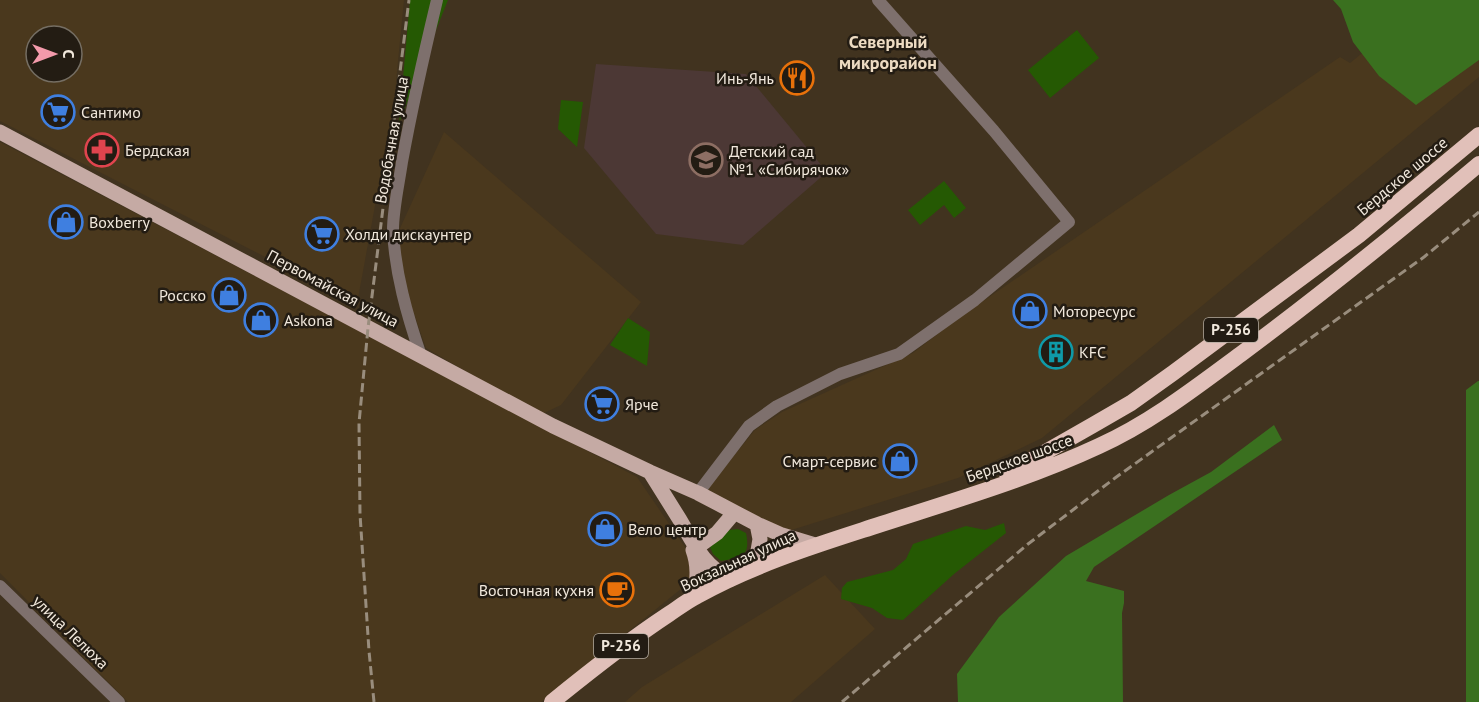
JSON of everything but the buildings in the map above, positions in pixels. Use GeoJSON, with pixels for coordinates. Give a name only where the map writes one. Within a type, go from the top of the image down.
{"type":"FeatureCollection","features":[{"type":"Feature","properties":{"kind":"highway","name":"Бердское шоссе"},"geometry":{"type":"LineString","coordinates":[[964,497],[1131,403],[1173,374],[1359,235],[1479,135]]}},
{"type":"Feature","properties":{"kind":"highway","name":"Бердское шоссе"},"geometry":{"type":"LineString","coordinates":[[964,497],[1056,465],[1144,422],[1284,323],[1479,164]]}},
{"type":"Feature","properties":{"kind":"highway","name":"Вокзальная улица"},"geometry":{"type":"LineString","coordinates":[[552,702],[642,631],[696,596],[755,568],[815,545],[964,497]]}},
{"type":"Feature","properties":{"kind":"main road","name":"Первомайская улица"},"geometry":{"type":"LineString","coordinates":[[0,132],[553,426],[698,493],[757,524],[782,535],[815,545]]}},
{"type":"Feature","properties":{"kind":"main road"},"geometry":{"type":"LineString","coordinates":[[650,472],[705,561],[717,572],[731,579]]}},
{"type":"Feature","properties":{"kind":"main road"},"geometry":{"type":"LineString","coordinates":[[696,548],[717,533],[734,513]]}},
{"type":"Feature","properties":{"kind":"main road"},"geometry":{"type":"LineString","coordinates":[[681,522],[697,561],[696,596]]}},
{"type":"Feature","properties":{"kind":"main road"},"geometry":{"type":"LineString","coordinates":[[755,568],[760,539],[757,524]]}},
{"type":"Feature","properties":{"kind":"street","name":"Водобачная улица"},"geometry":{"type":"LineString","coordinates":[[421,356],[410,323],[396,263],[393,227],[412,108],[436,0]]}},
{"type":"Feature","properties":{"kind":"street"},"geometry":{"type":"LineString","coordinates":[[698,493],[749,426],[777,406],[840,374],[898,354],[975,300],[1069,222],[994,131],[878,0]]}},
{"type":"Feature","properties":{"kind":"street","name":"улица Лелюха"},"geometry":{"type":"LineString","coordinates":[[0,586],[118,702]]}},
{"type":"Feature","properties":{"kind":"shaded area"},"geometry":{"type":"Polygon","coordinates":[[[0,0],[404,0],[394,102],[357,304],[0,121],[0,0]]]}},
{"type":"Feature","properties":{"kind":"shaded area"},"geometry":{"type":"Polygon","coordinates":[[[1428,0],[1479,57],[1479,77],[1042,438],[958,478],[785,532],[704,492],[755,430],[782,412],[913,353],[957,319],[1340,57],[1350,63],[1428,0]]]}},
{"type":"Feature","properties":{"kind":"shaded area","name":"Детский сад №1 «Сибирячок»"},"geometry":{"type":"Polygon","coordinates":[[[596,64],[746,74],[827,172],[743,245],[656,234],[584,148],[596,64]]]}},
{"type":"Feature","properties":{"kind":"shaded area"},"geometry":{"type":"Polygon","coordinates":[[[444,132],[641,302],[561,405],[540,415],[426,348],[391,248],[444,132]]]}},
{"type":"Feature","properties":{"kind":"shaded area"},"geometry":{"type":"Polygon","coordinates":[[[0,142],[637,477],[702,572],[541,702],[128,702],[0,573],[0,142]]]}},
{"type":"Feature","properties":{"kind":"shaded area"},"geometry":{"type":"Polygon","coordinates":[[[825,575],[875,629],[791,702],[625,702],[642,687],[825,575]]]}},
{"type":"Feature","properties":{"kind":"green space"},"geometry":{"type":"Polygon","coordinates":[[[410,0],[448,0],[399,123],[410,0]]]}},
{"type":"Feature","properties":{"kind":"green space"},"geometry":{"type":"Polygon","coordinates":[[[1333,0],[1479,0],[1479,60],[1416,105],[1379,76],[1353,42],[1341,9],[1333,0]]]}},
{"type":"Feature","properties":{"kind":"green space"},"geometry":{"type":"Polygon","coordinates":[[[1077,30],[1099,58],[1050,98],[1028,70],[1077,30]]]}},
{"type":"Feature","properties":{"kind":"green space"},"geometry":{"type":"Polygon","coordinates":[[[561,100],[583,102],[577,147],[558,129],[561,100]]]}},
{"type":"Feature","properties":{"kind":"green space"},"geometry":{"type":"Polygon","coordinates":[[[944,181],[966,208],[954,218],[944,205],[920,225],[908,210],[944,181]]]}},
{"type":"Feature","properties":{"kind":"green space"},"geometry":{"type":"Polygon","coordinates":[[[628,318],[650,332],[647,366],[610,345],[628,318]]]}},
{"type":"Feature","properties":{"kind":"green space"},"geometry":{"type":"Polygon","coordinates":[[[1478,381],[1479,702],[1466,702],[1466,390],[1478,381]]]}},
{"type":"Feature","properties":{"kind":"green space"},"geometry":{"type":"Polygon","coordinates":[[[1274,425],[1282,440],[1094,567],[1086,581],[1124,591],[1122,613],[1123,702],[958,702],[957,674],[999,617],[1066,556],[1211,472],[1274,425]]]}},
{"type":"Feature","properties":{"kind":"green space"},"geometry":{"type":"Polygon","coordinates":[[[1004,523],[1006,533],[954,574],[903,620],[887,618],[872,608],[841,599],[842,588],[847,582],[893,570],[906,559],[913,544],[966,526],[985,530],[1004,523]]]}},
{"type":"Feature","properties":{"kind":"green space"},"geometry":{"type":"Polygon","coordinates":[[[738,529],[746,533],[746,551],[739,557],[721,561],[713,554],[710,547],[729,530],[738,529]]]}},
{"type":"Feature","properties":{"kind":"railway"},"geometry":{"type":"LineString","coordinates":[[374,702],[360,514],[359,423],[368,328],[409,0]]}},
{"type":"Feature","properties":{"kind":"railway"},"geometry":{"type":"LineString","coordinates":[[842,702],[1028,544],[1115,478],[1424,257],[1479,212]]}},
{"type":"Feature","properties":{"kind":"place","name":"Инь-Янь"},"geometry":{"type":"Point","coordinates":[797,78]}},
{"type":"Feature","properties":{"kind":"place","name":"Сантимо"},"geometry":{"type":"Point","coordinates":[58,112]}},
{"type":"Feature","properties":{"kind":"place","name":"Бердская"},"geometry":{"type":"Point","coordinates":[102,150]}},
{"type":"Feature","properties":{"kind":"place","name":"Детский сад №1 «Сибирячок»"},"geometry":{"type":"Point","coordinates":[706,160]}},
{"type":"Feature","properties":{"kind":"place","name":"Boxberry"},"geometry":{"type":"Point","coordinates":[66,222]}},
{"type":"Feature","properties":{"kind":"place","name":"Холди дискаунтер"},"geometry":{"type":"Point","coordinates":[322,234]}},
{"type":"Feature","properties":{"kind":"place","name":"Росско"},"geometry":{"type":"Point","coordinates":[229,295]}},
{"type":"Feature","properties":{"kind":"place","name":"Моторесурс"},"geometry":{"type":"Point","coordinates":[1030,311]}},
{"type":"Feature","properties":{"kind":"place","name":"Askona"},"geometry":{"type":"Point","coordinates":[261,320]}},
{"type":"Feature","properties":{"kind":"place","name":"KFC"},"geometry":{"type":"Point","coordinates":[1056,352]}},
{"type":"Feature","properties":{"kind":"place","name":"Ярче"},"geometry":{"type":"Point","coordinates":[602,404]}},
{"type":"Feature","properties":{"kind":"place","name":"Смарт-сервис"},"geometry":{"type":"Point","coordinates":[900,461]}},
{"type":"Feature","properties":{"kind":"place","name":"Вело центр"},"geometry":{"type":"Point","coordinates":[605,529]}},
{"type":"Feature","properties":{"kind":"place","name":"Восточная кухня"},"geometry":{"type":"Point","coordinates":[617,590]}},
{"type":"Feature","properties":{"kind":"district","name":"Северный микрорайон"},"geometry":{"type":"Point","coordinates":[888,52]}}]}
